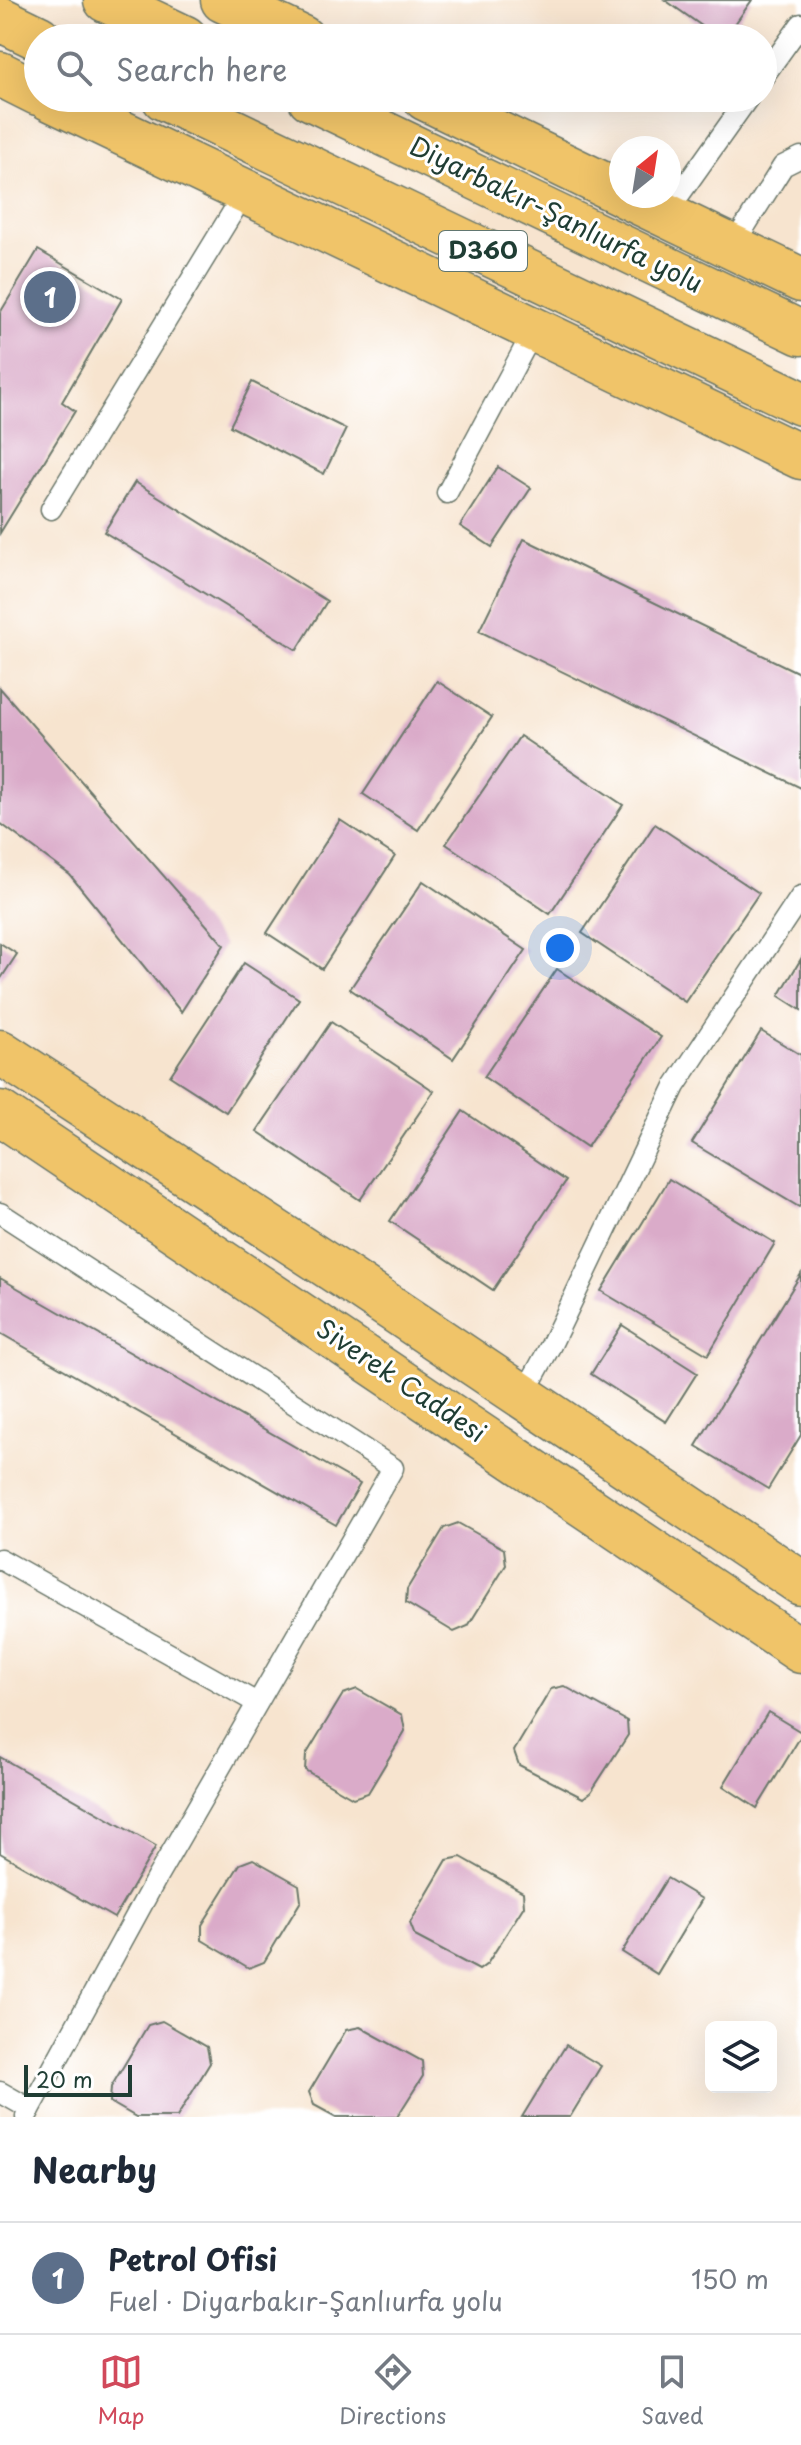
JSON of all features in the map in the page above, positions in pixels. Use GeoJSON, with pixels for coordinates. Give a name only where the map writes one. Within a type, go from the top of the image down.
{"type":"FeatureCollection","features":[{"type":"Feature","properties":{"kind":"main road"},"geometry":{"type":"LineString","coordinates":[[106,0],[156,24]]}},
{"type":"Feature","properties":{"kind":"main road"},"geometry":{"type":"LineString","coordinates":[[223,0],[273,24]]}},
{"type":"Feature","properties":{"kind":"main road"},"geometry":{"type":"LineString","coordinates":[[0,19],[24,31]]}},
{"type":"Feature","properties":{"kind":"main road"},"geometry":{"type":"LineString","coordinates":[[0,74],[24,86]]}},
{"type":"Feature","properties":{"kind":"main road"},"geometry":{"type":"LineString","coordinates":[[78,112],[801,457]]}},
{"type":"Feature","properties":{"kind":"main road","name":"D360"},"geometry":{"type":"LineString","coordinates":[[193,112],[801,403]]}},
{"type":"Feature","properties":{"kind":"main road","name":"Diyarbakır-Şanlıurfa yolu"},"geometry":{"type":"LineString","coordinates":[[339,112],[801,333]]}},
{"type":"Feature","properties":{"kind":"main road"},"geometry":{"type":"LineString","coordinates":[[454,112],[609,188]]}},
{"type":"Feature","properties":{"kind":"main road"},"geometry":{"type":"LineString","coordinates":[[651,208],[801,280]]}},
{"type":"Feature","properties":{"kind":"main road","name":"Siverek Caddesi"},"geometry":{"type":"LineString","coordinates":[[0,1052],[801,1583]]}},
{"type":"Feature","properties":{"kind":"main road","name":"Siverek Caddesi"},"geometry":{"type":"LineString","coordinates":[[0,1113],[801,1651]]}},
{"type":"Feature","properties":{"kind":"lane"},"geometry":{"type":"LineString","coordinates":[[777,57],[801,24]]}},
{"type":"Feature","properties":{"kind":"lane"},"geometry":{"type":"LineString","coordinates":[[665,215],[738,112]]}},
{"type":"Feature","properties":{"kind":"lane"},"geometry":{"type":"LineString","coordinates":[[732,247],[783,166],[801,157]]}},
{"type":"Feature","properties":{"kind":"lane"},"geometry":{"type":"LineString","coordinates":[[51,509],[245,192]]}},
{"type":"Feature","properties":{"kind":"lane"},"geometry":{"type":"LineString","coordinates":[[447,493],[534,330]]}},
{"type":"Feature","properties":{"kind":"lane"},"geometry":{"type":"LineString","coordinates":[[523,1396],[551,1345],[675,1086],[801,896]]}},
{"type":"Feature","properties":{"kind":"lane"},"geometry":{"type":"LineString","coordinates":[[0,1213],[393,1468],[156,1879],[28,2113],[0,2092]]}},
{"type":"Feature","properties":{"kind":"lane"},"geometry":{"type":"LineString","coordinates":[[0,1559],[257,1703]]}},
{"type":"Feature","properties":{"kind":"building"},"geometry":{"type":"Polygon","coordinates":[[[665,0],[752,0],[735,24],[699,24],[665,0]]]}},
{"type":"Feature","properties":{"kind":"building"},"geometry":{"type":"Polygon","coordinates":[[[38,250],[122,299],[62,402],[75,411],[0,533],[0,313],[38,250]]]}},
{"type":"Feature","properties":{"kind":"building"},"geometry":{"type":"Polygon","coordinates":[[[252,382],[346,429],[324,474],[230,426],[252,382]]]}},
{"type":"Feature","properties":{"kind":"building"},"geometry":{"type":"Polygon","coordinates":[[[498,467],[531,488],[492,547],[460,526],[498,467]]]}},
{"type":"Feature","properties":{"kind":"building"},"geometry":{"type":"Polygon","coordinates":[[[135,482],[327,601],[297,650],[104,532],[135,482]]]}},
{"type":"Feature","properties":{"kind":"building"},"geometry":{"type":"Polygon","coordinates":[[[524,539],[801,674],[801,788],[479,631],[524,539]]]}},
{"type":"Feature","properties":{"kind":"building"},"geometry":{"type":"Polygon","coordinates":[[[437,681],[492,717],[418,830],[363,794],[437,681]]]}},
{"type":"Feature","properties":{"kind":"building"},"geometry":{"type":"Polygon","coordinates":[[[0,688],[224,945],[181,1012],[70,875],[0,823],[0,688]]]}},
{"type":"Feature","properties":{"kind":"building"},"geometry":{"type":"Polygon","coordinates":[[[520,736],[623,805],[550,914],[446,844],[520,736]]]}},
{"type":"Feature","properties":{"kind":"building"},"geometry":{"type":"Polygon","coordinates":[[[340,820],[395,856],[322,969],[267,933],[340,820]]]}},
{"type":"Feature","properties":{"kind":"building"},"geometry":{"type":"Polygon","coordinates":[[[655,824],[759,893],[685,1002],[582,933],[655,824]]]}},
{"type":"Feature","properties":{"kind":"building"},"geometry":{"type":"Polygon","coordinates":[[[423,881],[526,950],[453,1059],[350,989],[423,881]]]}},
{"type":"Feature","properties":{"kind":"building"},"geometry":{"type":"Polygon","coordinates":[[[0,943],[17,954],[0,980],[0,943]]]}},
{"type":"Feature","properties":{"kind":"building"},"geometry":{"type":"Polygon","coordinates":[[[801,959],[801,1010],[779,996],[801,959]]]}},
{"type":"Feature","properties":{"kind":"building"},"geometry":{"type":"Polygon","coordinates":[[[244,963],[299,999],[226,1112],[170,1076],[244,963]]]}},
{"type":"Feature","properties":{"kind":"building"},"geometry":{"type":"Polygon","coordinates":[[[557,969],[661,1037],[587,1147],[484,1077],[557,969]]]}},
{"type":"Feature","properties":{"kind":"building"},"geometry":{"type":"Polygon","coordinates":[[[331,1022],[434,1091],[360,1200],[257,1131],[331,1022]]]}},
{"type":"Feature","properties":{"kind":"building"},"geometry":{"type":"Polygon","coordinates":[[[761,1031],[801,1055],[799,1207],[692,1143],[761,1031]]]}},
{"type":"Feature","properties":{"kind":"building"},"geometry":{"type":"Polygon","coordinates":[[[463,1111],[566,1181],[493,1290],[390,1221],[463,1111]]]}},
{"type":"Feature","properties":{"kind":"building"},"geometry":{"type":"Polygon","coordinates":[[[669,1179],[775,1243],[708,1355],[601,1291],[669,1179]]]}},
{"type":"Feature","properties":{"kind":"building"},"geometry":{"type":"Polygon","coordinates":[[[801,1274],[801,1435],[768,1489],[696,1446],[801,1274]]]}},
{"type":"Feature","properties":{"kind":"building"},"geometry":{"type":"Polygon","coordinates":[[[0,1278],[360,1484],[336,1525],[0,1333],[0,1278]]]}},
{"type":"Feature","properties":{"kind":"building"},"geometry":{"type":"Polygon","coordinates":[[[622,1325],[697,1373],[666,1422],[591,1374],[622,1325]]]}},
{"type":"Feature","properties":{"kind":"building"},"geometry":{"type":"Polygon","coordinates":[[[458,1523],[504,1549],[506,1565],[468,1626],[454,1632],[406,1603],[407,1589],[444,1528],[458,1523]]]}},
{"type":"Feature","properties":{"kind":"building"},"geometry":{"type":"Polygon","coordinates":[[[564,1686],[627,1721],[628,1735],[591,1792],[583,1798],[519,1765],[514,1751],[551,1689],[564,1686]]]}},
{"type":"Feature","properties":{"kind":"building"},"geometry":{"type":"Polygon","coordinates":[[[357,1689],[402,1715],[405,1731],[368,1793],[353,1798],[305,1770],[306,1755],[343,1694],[357,1689]]]}},
{"type":"Feature","properties":{"kind":"building"},"geometry":{"type":"Polygon","coordinates":[[[768,1712],[801,1732],[801,1736],[757,1808],[723,1786],[768,1712]]]}},
{"type":"Feature","properties":{"kind":"building"},"geometry":{"type":"Polygon","coordinates":[[[0,1757],[156,1846],[114,1918],[0,1853],[0,1757]]]}},
{"type":"Feature","properties":{"kind":"building"},"geometry":{"type":"Polygon","coordinates":[[[461,1857],[523,1892],[524,1906],[487,1964],[479,1970],[415,1936],[410,1923],[447,1860],[461,1857]]]}},
{"type":"Feature","properties":{"kind":"building"},"geometry":{"type":"Polygon","coordinates":[[[253,1859],[299,1885],[301,1901],[264,1962],[249,1968],[202,1940],[202,1925],[240,1864],[253,1859]]]}},
{"type":"Feature","properties":{"kind":"building"},"geometry":{"type":"Polygon","coordinates":[[[667,1878],[702,1899],[657,1974],[622,1952],[667,1878]]]}},
{"type":"Feature","properties":{"kind":"building"},"geometry":{"type":"Polygon","coordinates":[[[162,2021],[207,2047],[210,2063],[177,2117],[136,2117],[110,2102],[111,2087],[148,2025],[162,2021]]]}},
{"type":"Feature","properties":{"kind":"building"},"geometry":{"type":"Polygon","coordinates":[[[360,2027],[422,2061],[423,2076],[397,2117],[336,2117],[314,2105],[309,2092],[346,2030],[360,2027]]]}},
{"type":"Feature","properties":{"kind":"building"},"geometry":{"type":"Polygon","coordinates":[[[566,2045],[601,2066],[570,2117],[522,2117],[566,2045]]]}},
{"type":"Feature","properties":{"kind":"place","name":"Petrol Ofisi"},"geometry":{"type":"Point","coordinates":[50,297]}}]}
